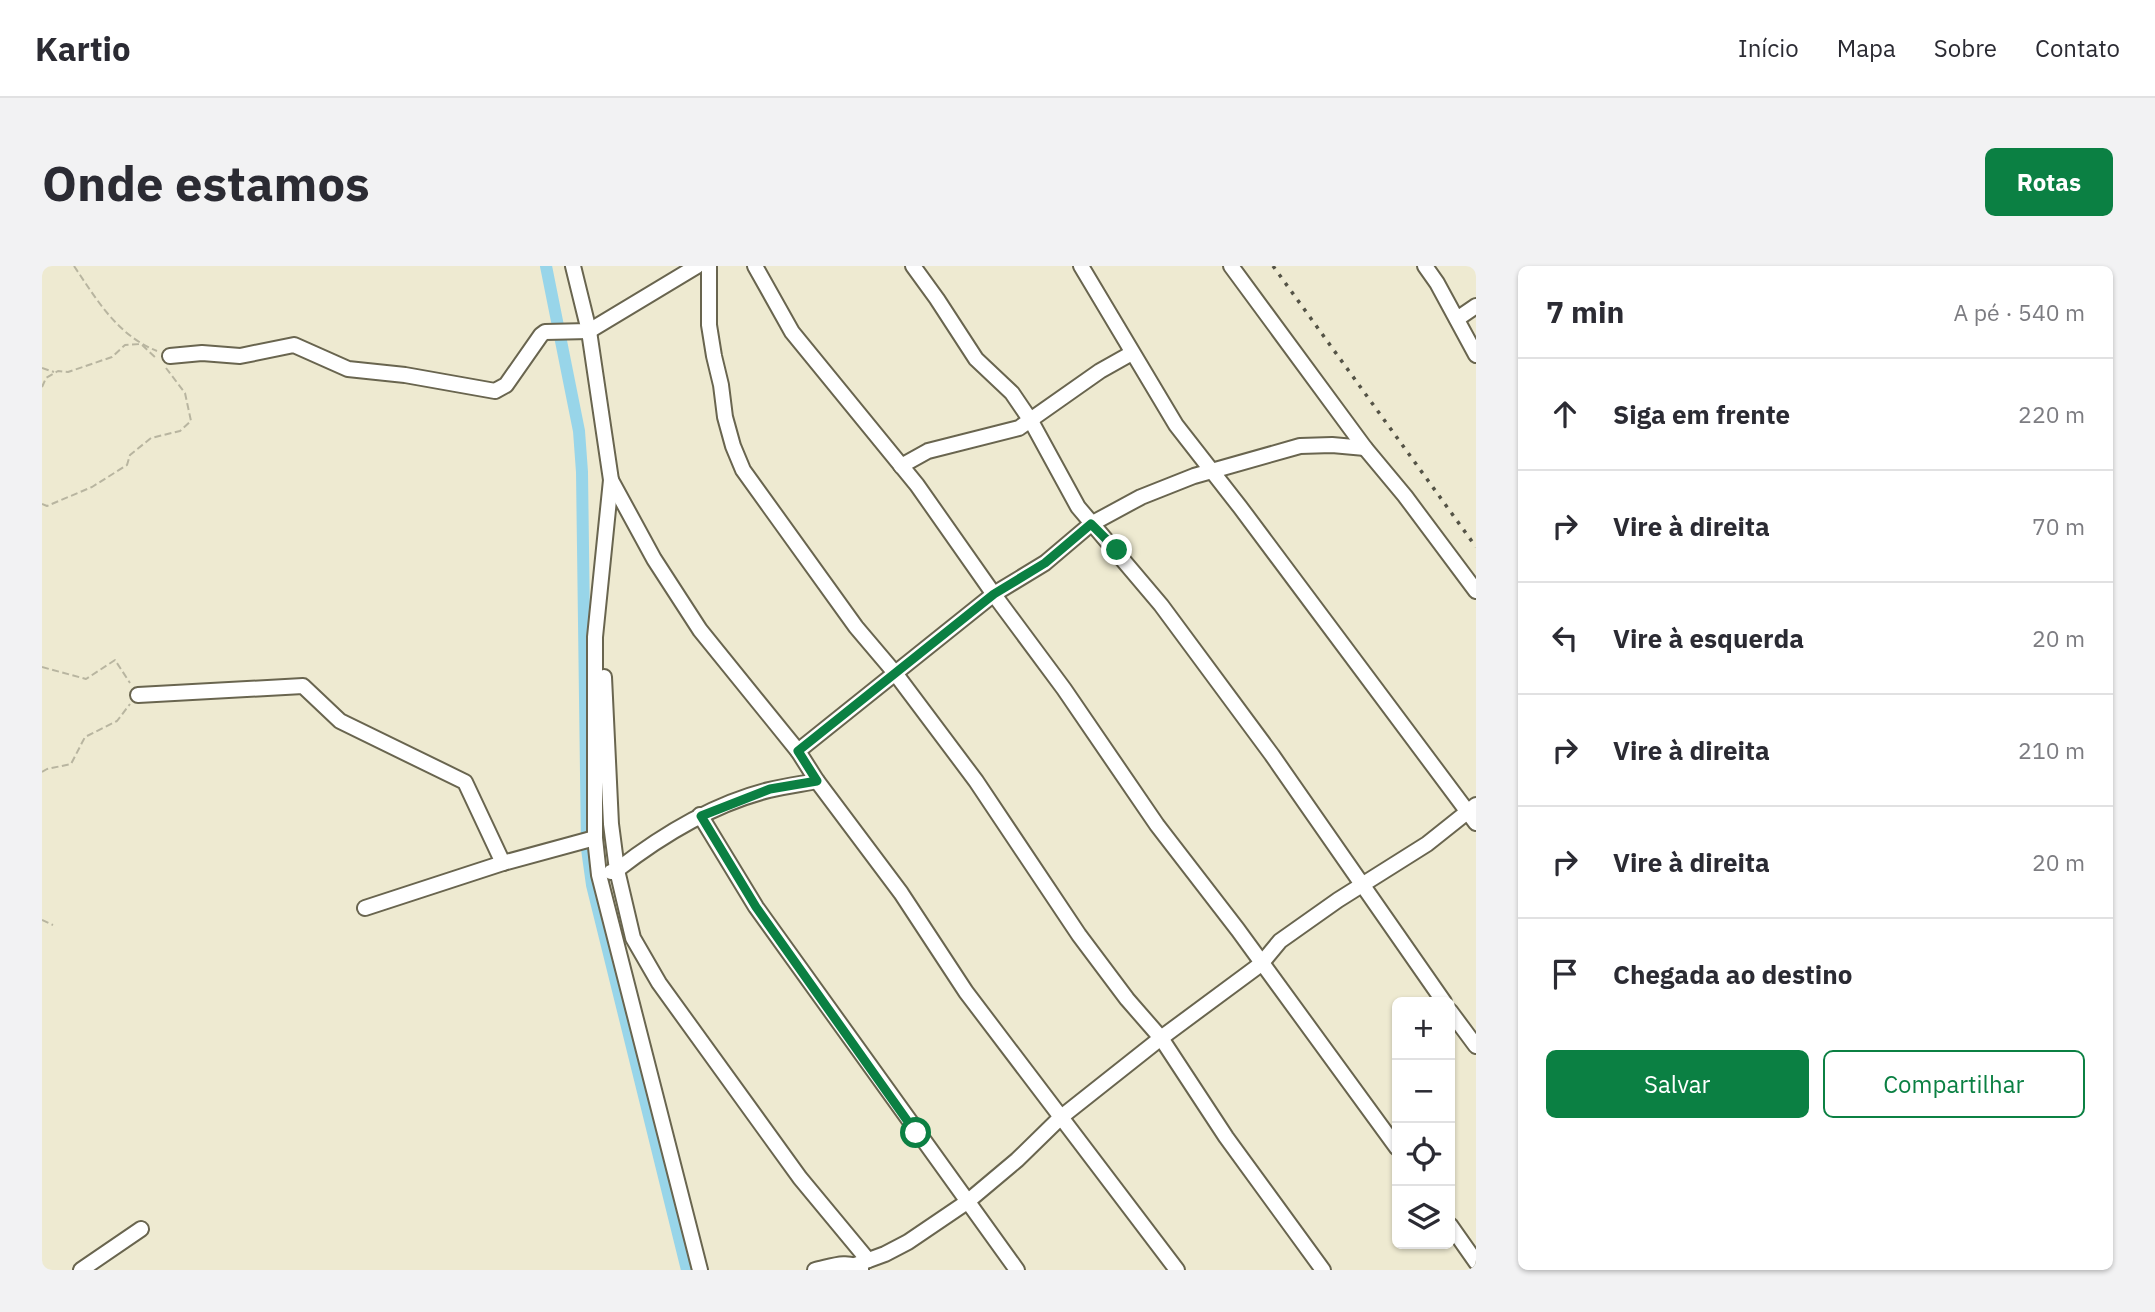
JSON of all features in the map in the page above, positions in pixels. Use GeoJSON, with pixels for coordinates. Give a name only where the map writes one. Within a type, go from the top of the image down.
{"type":"FeatureCollection","features":[{"type":"Feature","properties":{"kind":"street"},"geometry":{"type":"LineString","coordinates":[[573,266],[589,331],[611,480],[595,636],[595,838],[599,875],[700,1270]]}},
{"type":"Feature","properties":{"kind":"street"},"geometry":{"type":"LineString","coordinates":[[170,356],[202,353],[240,356],[294,345],[348,369],[405,374],[495,391],[506,385],[545,332],[589,331],[697,266]]}},
{"type":"Feature","properties":{"kind":"street"},"geometry":{"type":"LineString","coordinates":[[709,266],[709,325],[721,385],[724,418],[743,470],[842,608],[976,781],[1079,935],[1127,999],[1161,1038],[1226,1137],[1323,1270]]}},
{"type":"Feature","properties":{"kind":"street"},"geometry":{"type":"LineString","coordinates":[[755,266],[792,332],[917,485],[1064,689],[1157,825],[1392,1141]]}},
{"type":"Feature","properties":{"kind":"street"},"geometry":{"type":"LineString","coordinates":[[913,266],[976,359],[1012,393],[1031,421],[1078,507],[1161,605],[1272,755],[1441,997]]}},
{"type":"Feature","properties":{"kind":"street"},"geometry":{"type":"LineString","coordinates":[[815,1270],[847,1264],[862,1265],[908,1242],[967,1202],[1017,1160],[1060,1118],[1261,964],[1280,941],[1473,813],[1176,425],[1081,266]]}},
{"type":"Feature","properties":{"kind":"street"},"geometry":{"type":"LineString","coordinates":[[1231,266],[1476,591]]}},
{"type":"Feature","properties":{"kind":"street"},"geometry":{"type":"LineString","coordinates":[[1425,266],[1476,355]]}},
{"type":"Feature","properties":{"kind":"street"},"geometry":{"type":"LineString","coordinates":[[1457,319],[1476,306]]}},
{"type":"Feature","properties":{"kind":"street"},"geometry":{"type":"LineString","coordinates":[[901,466],[928,451],[1018,428],[1100,371],[1132,353]]}},
{"type":"Feature","properties":{"kind":"street"},"geometry":{"type":"LineString","coordinates":[[798,751],[994,594],[1045,563],[1091,524],[1141,497],[1210,471],[1300,446],[1366,448]]}},
{"type":"Feature","properties":{"kind":"street"},"geometry":{"type":"LineString","coordinates":[[611,480],[654,559],[700,630],[798,751],[817,781],[901,893],[966,992],[1177,1270]]}},
{"type":"Feature","properties":{"kind":"street"},"geometry":{"type":"LineString","coordinates":[[595,636],[604,673],[607,774],[617,870],[633,938],[649,968],[862,1265]]}},
{"type":"Feature","properties":{"kind":"street"},"geometry":{"type":"LineString","coordinates":[[138,695],[303,686],[340,721],[465,782],[503,863]]}},
{"type":"Feature","properties":{"kind":"street"},"geometry":{"type":"LineString","coordinates":[[599,875],[617,870],[651,844],[701,816],[770,789],[817,781]]}},
{"type":"Feature","properties":{"kind":"street"},"geometry":{"type":"LineString","coordinates":[[701,816],[756,907],[1017,1270]]}},
{"type":"Feature","properties":{"kind":"street"},"geometry":{"type":"LineString","coordinates":[[365,908],[503,863],[595,838]]}},
{"type":"Feature","properties":{"kind":"street"},"geometry":{"type":"LineString","coordinates":[[1455,1018],[1476,1046]]}},
{"type":"Feature","properties":{"kind":"street"},"geometry":{"type":"LineString","coordinates":[[81,1270],[141,1229]]}},
{"type":"Feature","properties":{"kind":"street"},"geometry":{"type":"LineString","coordinates":[[1455,1232],[1476,1262]]}},
{"type":"Feature","properties":{"kind":"path"},"geometry":{"type":"LineString","coordinates":[[42,504],[47,506],[92,487],[127,465],[130,455],[151,438],[180,432],[191,421],[185,393],[168,370],[111,319],[74,266]]}},
{"type":"Feature","properties":{"kind":"path"},"geometry":{"type":"LineString","coordinates":[[42,368],[68,372],[112,357],[125,345],[141,344],[170,356]]}},
{"type":"Feature","properties":{"kind":"path"},"geometry":{"type":"LineString","coordinates":[[42,387],[46,378],[56,372]]}},
{"type":"Feature","properties":{"kind":"path"},"geometry":{"type":"LineString","coordinates":[[42,667],[86,679],[115,660],[138,695],[117,721],[85,737],[71,764],[42,772]]}},
{"type":"Feature","properties":{"kind":"path"},"geometry":{"type":"LineString","coordinates":[[42,920],[53,925]]}},
{"type":"Feature","properties":{"kind":"waterway"},"geometry":{"type":"LineString","coordinates":[[546,266],[579,431],[582,472],[587,849],[592,885],[687,1270]]}},
{"type":"Feature","properties":{"kind":"railway"},"geometry":{"type":"LineString","coordinates":[[1273,266],[1476,547]]}},
{"type":"Feature","properties":{"kind":"route"},"geometry":{"type":"LineString","coordinates":[[916,1133],[756,907],[701,816],[770,789],[817,781],[798,751],[994,594],[1045,563],[1091,524],[1117,550]]}}]}
